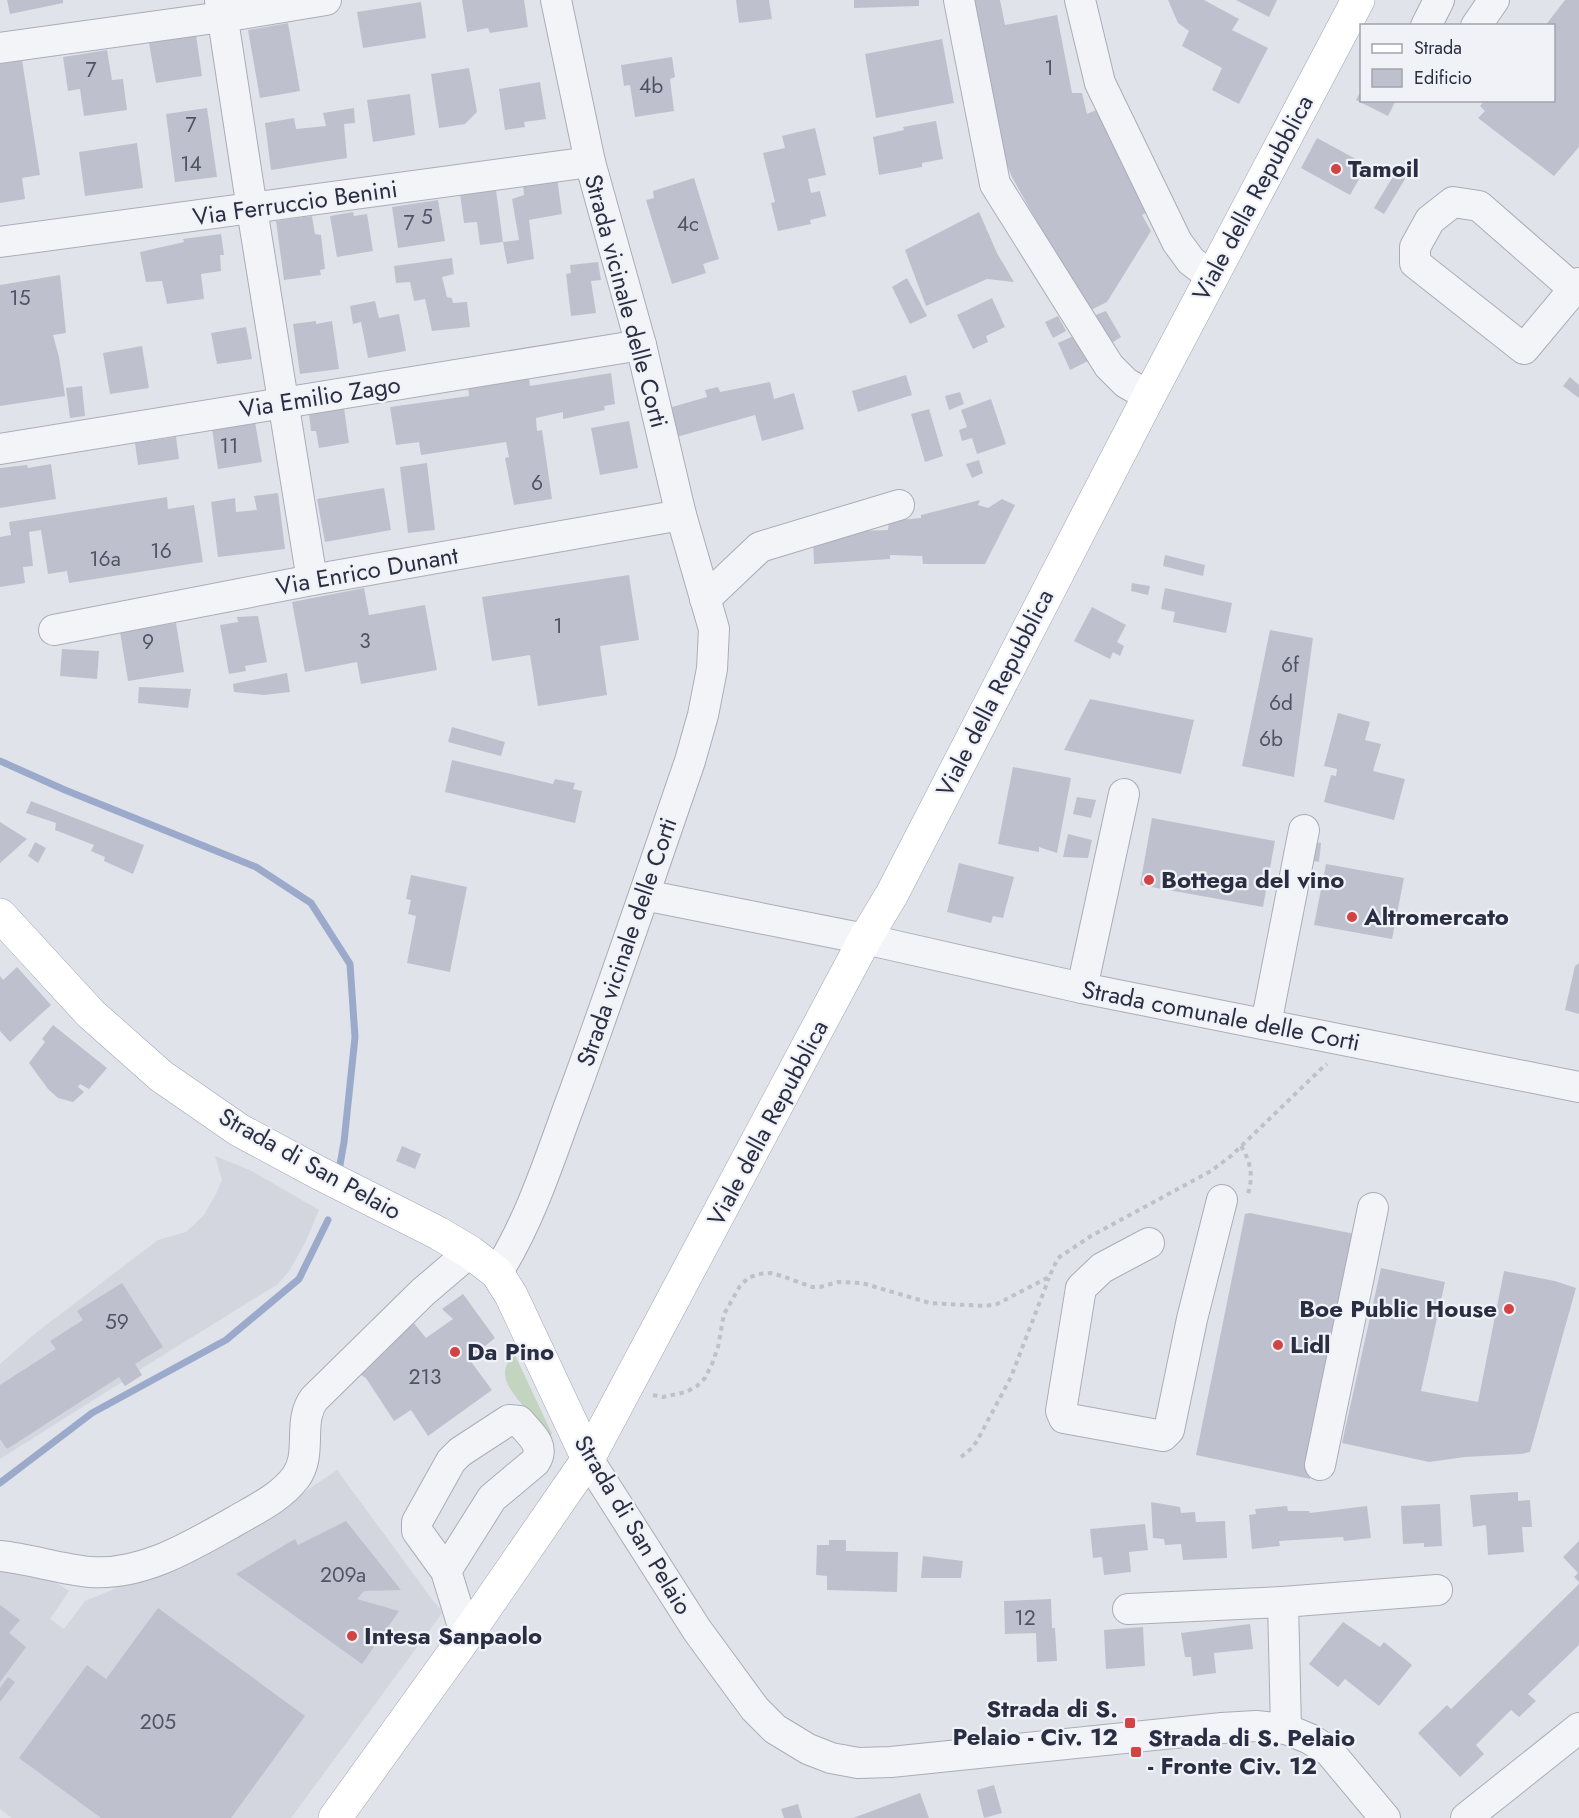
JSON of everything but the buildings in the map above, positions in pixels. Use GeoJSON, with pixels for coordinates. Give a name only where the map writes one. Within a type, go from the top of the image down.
{"type":"FeatureCollection","features":[{"type":"Feature","properties":{"kind":"main road","name":"Viale della Repubblica"},"geometry":{"type":"LineString","coordinates":[[335,1818],[466,1636],[588,1459],[865,939],[895,888],[1149,396],[1358,0]]}},
{"type":"Feature","properties":{"kind":"main road","name":"Strada di San Pelaio"},"geometry":{"type":"LineString","coordinates":[[0,915],[90,1014],[161,1076],[239,1130],[438,1233],[470,1252],[497,1273],[511,1295],[588,1459]]}},
{"type":"Feature","properties":{"kind":"street"},"geometry":{"type":"LineString","coordinates":[[0,48],[221,9],[326,0]]}},
{"type":"Feature","properties":{"kind":"street","name":"Strada vicinale delle Corti"},"geometry":{"type":"LineString","coordinates":[[497,1273],[529,1215],[590,1050],[690,761],[703,715],[712,669],[714,629],[681,515],[641,345],[590,162],[556,0]]}},
{"type":"Feature","properties":{"kind":"street"},"geometry":{"type":"LineString","coordinates":[[959,0],[995,184],[1109,366],[1126,383],[1149,396]]}},
{"type":"Feature","properties":{"kind":"street"},"geometry":{"type":"LineString","coordinates":[[1080,0],[1100,83],[1177,242],[1191,261],[1212,277]]}},
{"type":"Feature","properties":{"kind":"street"},"geometry":{"type":"LineString","coordinates":[[1427,24],[1439,0]]}},
{"type":"Feature","properties":{"kind":"street"},"geometry":{"type":"LineString","coordinates":[[1477,24],[1494,0]]}},
{"type":"Feature","properties":{"kind":"street"},"geometry":{"type":"LineString","coordinates":[[221,9],[312,580]]}},
{"type":"Feature","properties":{"kind":"street","name":"Via Ferruccio Benini"},"geometry":{"type":"LineString","coordinates":[[0,242],[590,162]]}},
{"type":"Feature","properties":{"kind":"street"},"geometry":{"type":"LineString","coordinates":[[1453,202],[1479,206],[1576,286],[1524,349],[1415,263],[1415,247],[1430,220],[1453,202]]}},
{"type":"Feature","properties":{"kind":"street","name":"Via Emilio Zago"},"geometry":{"type":"LineString","coordinates":[[0,449],[641,345]]}},
{"type":"Feature","properties":{"kind":"street"},"geometry":{"type":"LineString","coordinates":[[705,599],[760,547],[899,505]]}},
{"type":"Feature","properties":{"kind":"street","name":"Via Enrico Dunant"},"geometry":{"type":"LineString","coordinates":[[54,630],[312,580],[681,515]]}},
{"type":"Feature","properties":{"kind":"street"},"geometry":{"type":"LineString","coordinates":[[1082,988],[1124,794]]}},
{"type":"Feature","properties":{"kind":"street"},"geometry":{"type":"LineString","coordinates":[[1266,1024],[1304,830]]}},
{"type":"Feature","properties":{"kind":"street","name":"Strada comunale delle Corti"},"geometry":{"type":"LineString","coordinates":[[644,895],[865,939],[1082,988],[1579,1087]]}},
{"type":"Feature","properties":{"kind":"street"},"geometry":{"type":"LineString","coordinates":[[1149,1243],[1102,1268],[1081,1288],[1061,1411],[1064,1418],[1162,1436],[1169,1430],[1192,1319],[1222,1200]]}},
{"type":"Feature","properties":{"kind":"street"},"geometry":{"type":"LineString","coordinates":[[1320,1465],[1373,1208]]}},
{"type":"Feature","properties":{"kind":"street"},"geometry":{"type":"LineString","coordinates":[[0,1556],[89,1572],[125,1570],[145,1565],[185,1549],[267,1502],[289,1485],[301,1468],[305,1451],[306,1412],[314,1399],[423,1292],[470,1252]]}},
{"type":"Feature","properties":{"kind":"street"},"geometry":{"type":"LineString","coordinates":[[446,1571],[492,1498],[535,1462],[540,1455],[540,1447],[519,1421],[509,1420],[459,1452],[417,1522],[417,1531],[446,1571],[466,1636]]}},
{"type":"Feature","properties":{"kind":"street","name":"Strada di San Pelaio"},"geometry":{"type":"LineString","coordinates":[[588,1459],[697,1630],[755,1709],[775,1729],[808,1749],[831,1758],[858,1763],[891,1762],[1222,1728],[1256,1726],[1286,1729],[1310,1739],[1329,1751],[1385,1818]]}},
{"type":"Feature","properties":{"kind":"street"},"geometry":{"type":"LineString","coordinates":[[1128,1608],[1283,1602],[1437,1590]]}},
{"type":"Feature","properties":{"kind":"street"},"geometry":{"type":"LineString","coordinates":[[1283,1602],[1286,1729]]}},
{"type":"Feature","properties":{"kind":"street"},"geometry":{"type":"LineString","coordinates":[[1466,1818],[1579,1728]]}},
{"type":"Feature","properties":{"kind":"path"},"geometry":{"type":"LineString","coordinates":[[962,1457],[977,1440],[1011,1377],[1058,1258],[1091,1236],[1211,1171],[1231,1156],[1328,1064]]}},
{"type":"Feature","properties":{"kind":"path"},"geometry":{"type":"LineString","coordinates":[[652,1395],[663,1397],[686,1392],[705,1378],[718,1347],[724,1314],[740,1286],[748,1278],[758,1274],[771,1273],[812,1287],[850,1282],[862,1283],[913,1300],[985,1306],[997,1304],[1049,1277]]}},
{"type":"Feature","properties":{"kind":"shaded area"},"geometry":{"type":"Polygon","coordinates":[[[215,1156],[252,1171],[319,1210],[305,1243],[289,1271],[278,1284],[139,1370],[142,1375],[125,1386],[122,1382],[0,1459],[0,1364],[37,1332],[158,1240],[186,1232],[204,1215],[222,1180],[215,1156]]]}},
{"type":"Feature","properties":{"kind":"shaded area"},"geometry":{"type":"Polygon","coordinates":[[[337,1470],[443,1612],[291,1818],[12,1818],[0,1809],[0,1565],[38,1571],[69,1591],[50,1619],[64,1629],[85,1601],[161,1570],[278,1510],[337,1470]]]}},
{"type":"Feature","properties":{"kind":"green space"},"geometry":{"type":"Polygon","coordinates":[[[515,1355],[552,1434],[547,1439],[509,1386],[505,1370],[515,1355]]]}},
{"type":"Feature","properties":{"kind":"waterway"},"geometry":{"type":"LineString","coordinates":[[0,761],[65,790],[256,867],[311,903],[350,964],[355,1037],[340,1165]]}},
{"type":"Feature","properties":{"kind":"waterway"},"geometry":{"type":"LineString","coordinates":[[0,1483],[92,1413],[226,1340],[299,1279],[328,1220]]}},
{"type":"Feature","properties":{"kind":"place","name":"Tamoil"},"geometry":{"type":"Point","coordinates":[1336,169]}},
{"type":"Feature","properties":{"kind":"place","name":"Bottega del vino"},"geometry":{"type":"Point","coordinates":[1149,880]}},
{"type":"Feature","properties":{"kind":"place","name":"Altromercato"},"geometry":{"type":"Point","coordinates":[1352,917]}},
{"type":"Feature","properties":{"kind":"place","name":"Boe Public House"},"geometry":{"type":"Point","coordinates":[1509,1309]}},
{"type":"Feature","properties":{"kind":"place","name":"Lidl"},"geometry":{"type":"Point","coordinates":[1278,1345]}},
{"type":"Feature","properties":{"kind":"place","name":"Da Pino"},"geometry":{"type":"Point","coordinates":[455,1352]}},
{"type":"Feature","properties":{"kind":"place","name":"Intesa Sanpaolo"},"geometry":{"type":"Point","coordinates":[352,1636]}},
{"type":"Feature","properties":{"kind":"place","name":"Strada di S. Pelaio - Civ. 12"},"geometry":{"type":"Point","coordinates":[1130,1723]}},
{"type":"Feature","properties":{"kind":"place","name":"Strada di S. Pelaio - Fronte Civ. 12"},"geometry":{"type":"Point","coordinates":[1136,1752]}}]}
